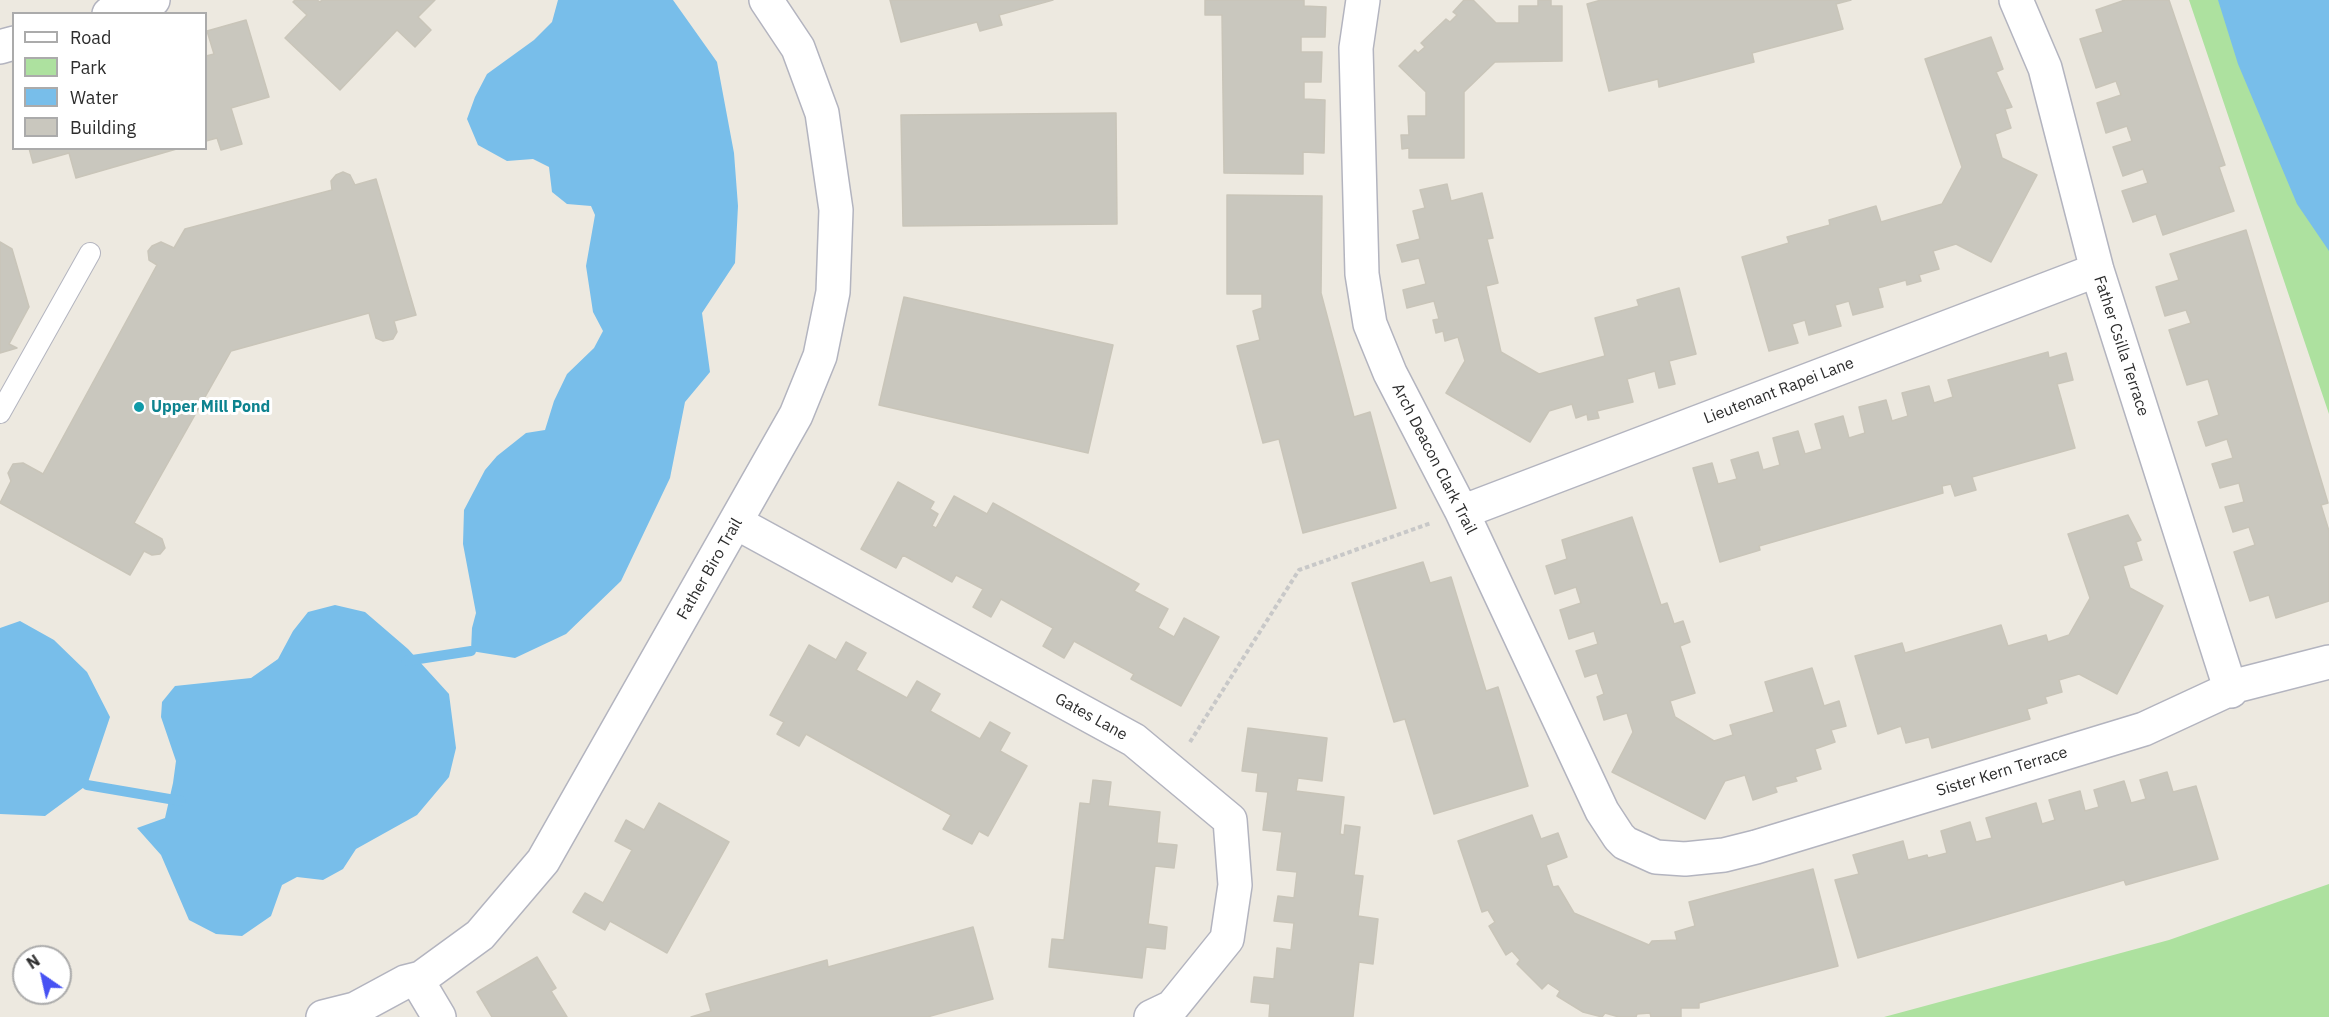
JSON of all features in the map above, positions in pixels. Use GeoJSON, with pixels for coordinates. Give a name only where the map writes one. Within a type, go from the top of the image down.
{"type":"FeatureCollection","features":[{"type":"Feature","properties":{"kind":"street"},"geometry":{"type":"LineString","coordinates":[[115,12],[153,0]]}},
{"type":"Feature","properties":{"kind":"street","name":"Father Biro Trail"},"geometry":{"type":"LineString","coordinates":[[323,1017],[355,1009],[405,982],[417,980],[480,935],[543,861],[737,523],[796,415],[820,356],[833,292],[836,210],[822,113],[798,48],[766,0]]}},
{"type":"Feature","properties":{"kind":"street","name":"Arch Deacon Clark Trail"},"geometry":{"type":"LineString","coordinates":[[1363,0],[1356,48],[1362,274],[1370,324],[1390,374],[1462,512],[1602,811],[1625,843],[1656,856],[1668,858]]}},
{"type":"Feature","properties":{"kind":"street","name":"Father Csilla Terrace"},"geometry":{"type":"LineString","coordinates":[[2016,0],[2045,68],[2097,270],[2231,691]]}},
{"type":"Feature","properties":{"kind":"street","name":"Lieutenant Rapei Lane"},"geometry":{"type":"LineString","coordinates":[[1462,512],[2097,270]]}},
{"type":"Feature","properties":{"kind":"street","name":"Gates Lane"},"geometry":{"type":"LineString","coordinates":[[737,523],[1134,740],[1230,820],[1235,885],[1227,939],[1172,1007],[1151,1017]]}},
{"type":"Feature","properties":{"kind":"street","name":"Sister Kern Terrace"},"geometry":{"type":"LineString","coordinates":[[1668,858],[1696,859],[1756,847],[2144,729],[2231,691],[2239,685],[2329,662]]}},
{"type":"Feature","properties":{"kind":"street"},"geometry":{"type":"LineString","coordinates":[[417,980],[439,1017]]}},
{"type":"Feature","properties":{"kind":"lane"},"geometry":{"type":"LineString","coordinates":[[0,413],[90,253]]}},
{"type":"Feature","properties":{"kind":"path"},"geometry":{"type":"LineString","coordinates":[[1172,770],[1299,570],[1462,512]]}},
{"type":"Feature","properties":{"kind":"green space"},"geometry":{"type":"Polygon","coordinates":[[[2189,0],[2329,0],[2329,414],[2189,0]]]}},
{"type":"Feature","properties":{"kind":"green space"},"geometry":{"type":"Polygon","coordinates":[[[2329,884],[2329,1017],[1884,1017],[2169,940],[2329,884]]]}},
{"type":"Feature","properties":{"kind":"water"},"geometry":{"type":"Polygon","coordinates":[[[558,0],[673,0],[717,62],[734,153],[738,206],[735,263],[702,313],[710,372],[685,402],[670,478],[621,581],[566,634],[515,658],[471,651],[472,628],[476,613],[463,544],[464,510],[485,470],[497,456],[526,433],[545,430],[554,401],[567,374],[594,348],[603,331],[593,312],[586,266],[595,215],[591,206],[567,204],[552,192],[549,167],[533,159],[507,161],[478,145],[467,119],[487,74],[534,40],[552,22],[558,0]]]}},
{"type":"Feature","properties":{"kind":"water"},"geometry":{"type":"Polygon","coordinates":[[[2218,0],[2329,0],[2329,251],[2297,204],[2238,64],[2218,0]]]}},
{"type":"Feature","properties":{"kind":"water"},"geometry":{"type":"Polygon","coordinates":[[[335,605],[365,612],[408,649],[449,694],[456,748],[449,777],[417,815],[356,849],[343,869],[323,880],[297,877],[282,885],[271,916],[242,936],[216,934],[189,920],[161,855],[137,828],[165,818],[173,783],[176,761],[161,717],[162,702],[175,686],[251,678],[278,659],[293,631],[308,612],[335,605]]]}},
{"type":"Feature","properties":{"kind":"water"},"geometry":{"type":"Polygon","coordinates":[[[20,621],[54,640],[87,672],[110,717],[87,785],[45,816],[0,814],[0,628],[20,621]]]}},
{"type":"Feature","properties":{"kind":"building"},"geometry":{"type":"Polygon","coordinates":[[[295,0],[320,2],[322,0],[435,0],[418,17],[431,30],[415,47],[397,30],[340,90],[285,38],[307,15],[293,2],[295,0]]]}},
{"type":"Feature","properties":{"kind":"building"},"geometry":{"type":"Polygon","coordinates":[[[890,0],[1053,0],[999,15],[1002,25],[980,31],[977,22],[901,42],[890,0]]]}},
{"type":"Feature","properties":{"kind":"building"},"geometry":{"type":"Polygon","coordinates":[[[1205,0],[1304,0],[1304,6],[1326,7],[1325,37],[1301,37],[1301,52],[1322,52],[1321,82],[1304,82],[1304,99],[1325,100],[1324,153],[1303,152],[1303,174],[1224,173],[1222,15],[1205,15],[1205,0]]]}},
{"type":"Feature","properties":{"kind":"building"},"geometry":{"type":"Polygon","coordinates":[[[1464,0],[1473,0],[1496,23],[1519,23],[1519,6],[1538,6],[1538,0],[1551,0],[1551,6],[1562,6],[1562,61],[1495,62],[1464,92],[1464,158],[1409,158],[1409,148],[1402,149],[1401,135],[1409,135],[1408,116],[1426,116],[1426,92],[1399,66],[1415,50],[1418,53],[1425,47],[1421,43],[1446,19],[1450,22],[1457,15],[1453,12],[1464,0]]]}},
{"type":"Feature","properties":{"kind":"building"},"geometry":{"type":"Polygon","coordinates":[[[1601,0],[1851,0],[1836,4],[1843,29],[1752,53],[1754,62],[1659,87],[1658,79],[1609,91],[1587,4],[1601,0]]]}},
{"type":"Feature","properties":{"kind":"building"},"geometry":{"type":"Polygon","coordinates":[[[2125,0],[2169,0],[2225,165],[2219,167],[2234,211],[2163,235],[2156,214],[2133,222],[2122,191],[2148,183],[2143,169],[2123,176],[2113,147],[2132,141],[2127,126],[2106,133],[2097,103],[2121,95],[2116,81],[2096,88],[2080,39],[2103,32],[2096,10],[2125,0]]]}},
{"type":"Feature","properties":{"kind":"building"},"geometry":{"type":"Polygon","coordinates":[[[246,20],[269,97],[231,108],[242,144],[221,150],[217,138],[207,141],[207,56],[214,54],[207,31],[246,20]]]}},
{"type":"Feature","properties":{"kind":"building"},"geometry":{"type":"Polygon","coordinates":[[[1991,37],[2003,69],[1996,72],[2012,107],[2005,109],[2011,128],[1995,134],[2002,158],[2037,175],[1991,262],[1956,244],[1933,251],[1939,269],[1919,275],[1921,281],[1907,285],[1906,280],[1878,288],[1883,307],[1853,315],[1849,301],[1835,305],[1841,326],[1809,335],[1805,320],[1792,324],[1798,343],[1769,351],[1742,257],[1789,243],[1787,237],[1830,225],[1829,220],[1876,206],[1881,222],[1942,204],[1962,167],[1925,59],[1991,37]]]}},
{"type":"Feature","properties":{"kind":"building"},"geometry":{"type":"Polygon","coordinates":[[[1116,113],[1117,224],[903,226],[901,115],[1116,113]]]}},
{"type":"Feature","properties":{"kind":"building"},"geometry":{"type":"Polygon","coordinates":[[[30,150],[173,150],[76,178],[69,153],[33,163],[30,150]]]}},
{"type":"Feature","properties":{"kind":"building","name":"Upper Mill Pond"},"geometry":{"type":"Polygon","coordinates":[[[343,172],[350,175],[355,185],[376,179],[416,315],[394,321],[397,332],[393,339],[383,341],[376,338],[369,313],[231,351],[134,523],[162,539],[165,548],[160,554],[152,555],[144,551],[130,575],[0,503],[11,481],[8,473],[13,464],[23,463],[43,474],[157,265],[149,260],[148,251],[152,246],[161,242],[174,248],[185,229],[332,190],[331,181],[343,172]]]}},
{"type":"Feature","properties":{"kind":"building"},"geometry":{"type":"Polygon","coordinates":[[[1447,184],[1451,201],[1482,193],[1493,238],[1487,239],[1498,283],[1486,286],[1501,352],[1539,374],[1605,356],[1595,318],[1639,306],[1637,300],[1679,288],[1696,354],[1669,361],[1675,384],[1659,388],[1655,371],[1627,379],[1633,402],[1597,411],[1599,418],[1588,420],[1587,414],[1576,418],[1572,404],[1549,411],[1530,442],[1446,393],[1465,361],[1458,337],[1445,341],[1443,331],[1436,333],[1433,320],[1439,319],[1434,301],[1407,308],[1403,290],[1426,284],[1419,258],[1402,262],[1397,245],[1420,239],[1413,211],[1425,208],[1420,190],[1447,184]]]}},
{"type":"Feature","properties":{"kind":"building"},"geometry":{"type":"Polygon","coordinates":[[[1227,195],[1322,196],[1321,293],[1354,417],[1370,412],[1396,508],[1303,533],[1279,439],[1263,443],[1237,346],[1260,340],[1253,311],[1262,308],[1262,294],[1227,294],[1227,195]]]}},
{"type":"Feature","properties":{"kind":"building"},"geometry":{"type":"Polygon","coordinates":[[[2246,230],[2328,503],[2321,505],[2329,531],[2329,601],[2276,618],[2269,595],[2250,601],[2234,552],[2255,545],[2249,527],[2233,532],[2225,507],[2244,502],[2239,483],[2220,488],[2212,464],[2233,458],[2227,439],[2206,446],[2198,422],[2219,415],[2208,379],[2187,385],[2169,330],[2191,323],[2186,310],[2165,316],[2156,287],[2179,280],[2170,254],[2246,230]]]}},
{"type":"Feature","properties":{"kind":"building"},"geometry":{"type":"Polygon","coordinates":[[[0,242],[12,249],[29,307],[9,344],[17,348],[0,353],[0,242]]]}},
{"type":"Feature","properties":{"kind":"building"},"geometry":{"type":"Polygon","coordinates":[[[904,297],[1113,345],[1088,453],[879,405],[904,297]]]}},
{"type":"Feature","properties":{"kind":"building"},"geometry":{"type":"Polygon","coordinates":[[[2048,352],[2049,358],[2066,353],[2073,380],[2057,384],[2075,448],[1972,477],[1976,490],[1955,496],[1951,484],[1942,486],[1943,493],[1759,546],[1760,550],[1720,562],[1693,468],[1712,463],[1718,484],[1737,479],[1731,460],[1758,452],[1763,470],[1780,465],[1773,438],[1798,431],[1805,454],[1822,449],[1815,424],[1843,416],[1849,438],[1865,433],[1859,407],[1886,400],[1892,421],[1908,416],[1902,393],[1929,386],[1934,403],[1953,397],[1948,380],[2048,352]]]}},
{"type":"Feature","properties":{"kind":"building"},"geometry":{"type":"Polygon","coordinates":[[[898,482],[934,502],[930,509],[938,514],[932,526],[936,528],[954,496],[987,514],[993,503],[1139,584],[1134,591],[1168,609],[1158,628],[1174,637],[1184,618],[1219,637],[1181,706],[1131,679],[1134,674],[1074,641],[1064,658],[1043,646],[1053,628],[1001,599],[991,617],[973,607],[983,589],[956,575],[952,582],[903,555],[896,568],[861,549],[898,482]]]}},
{"type":"Feature","properties":{"kind":"building"},"geometry":{"type":"Polygon","coordinates":[[[2128,515],[2141,540],[2136,542],[2142,560],[2123,566],[2130,588],[2163,606],[2117,694],[2079,674],[2059,680],[2062,692],[2045,697],[2047,703],[2027,709],[2030,719],[1932,748],[1929,737],[1906,743],[1901,726],[1878,734],[1855,656],[1902,643],[1905,653],[2001,625],[2008,646],[2046,635],[2048,642],[2069,635],[2090,598],[2068,534],[2128,515]]]}},
{"type":"Feature","properties":{"kind":"building"},"geometry":{"type":"Polygon","coordinates":[[[1632,517],[1661,605],[1667,603],[1674,624],[1683,621],[1690,642],[1680,646],[1695,693],[1670,701],[1675,717],[1714,741],[1733,735],[1730,725],[1774,712],[1765,682],[1812,668],[1824,706],[1839,701],[1846,726],[1831,730],[1835,742],[1815,749],[1821,769],[1795,777],[1797,781],[1775,787],[1777,792],[1753,800],[1745,775],[1725,781],[1705,819],[1612,772],[1633,732],[1627,713],[1604,720],[1597,697],[1604,694],[1597,673],[1585,677],[1576,651],[1598,644],[1594,631],[1569,639],[1560,610],[1581,603],[1576,587],[1555,594],[1546,566],[1567,559],[1562,540],[1632,517]]]}},
{"type":"Feature","properties":{"kind":"building"},"geometry":{"type":"Polygon","coordinates":[[[1423,562],[1430,583],[1451,577],[1486,691],[1498,687],[1528,786],[1434,814],[1405,719],[1394,722],[1352,583],[1423,562]]]}},
{"type":"Feature","properties":{"kind":"building"},"geometry":{"type":"Polygon","coordinates":[[[846,642],[866,653],[856,670],[907,698],[917,681],[940,694],[930,711],[980,739],[990,722],[1010,733],[1000,751],[1027,766],[988,836],[979,831],[972,844],[943,829],[951,815],[806,734],[799,746],[777,734],[784,722],[770,715],[809,645],[836,660],[846,642]]]}},
{"type":"Feature","properties":{"kind":"building"},"geometry":{"type":"Polygon","coordinates":[[[1248,728],[1327,738],[1322,781],[1298,778],[1296,791],[1344,797],[1340,834],[1344,835],[1345,825],[1360,827],[1354,875],[1363,876],[1358,916],[1378,919],[1373,964],[1359,962],[1353,1017],[1269,1017],[1270,1004],[1251,1002],[1254,977],[1274,979],[1277,948],[1291,950],[1294,923],[1274,921],[1278,896],[1294,898],[1297,872],[1277,870],[1282,832],[1263,830],[1268,792],[1256,791],[1258,773],[1242,771],[1248,728]]]}},
{"type":"Feature","properties":{"kind":"building"},"geometry":{"type":"Polygon","coordinates":[[[2167,772],[2173,792],[2196,786],[2218,859],[2126,885],[2124,880],[1858,958],[1835,880],[1859,874],[1853,855],[1903,841],[1908,860],[1947,853],[1941,831],[1970,822],[1976,842],[1992,838],[1986,818],[2036,803],[2042,824],[2055,820],[2049,800],[2080,791],[2085,811],[2099,807],[2094,790],[2124,781],[2131,803],[2146,799],[2140,780],[2167,772]]]}},
{"type":"Feature","properties":{"kind":"building"},"geometry":{"type":"Polygon","coordinates":[[[1093,780],[1111,782],[1108,806],[1160,812],[1157,843],[1177,845],[1174,868],[1155,866],[1148,924],[1167,927],[1165,949],[1146,947],[1142,978],[1049,967],[1052,939],[1064,940],[1080,803],[1090,804],[1093,780]]]}},
{"type":"Feature","properties":{"kind":"building"},"geometry":{"type":"Polygon","coordinates":[[[659,803],[729,842],[667,953],[610,921],[605,930],[573,912],[585,893],[603,903],[632,850],[615,841],[626,820],[644,830],[659,803]]]}},
{"type":"Feature","properties":{"kind":"building"},"geometry":{"type":"Polygon","coordinates":[[[1532,815],[1541,839],[1558,833],[1567,857],[1546,865],[1553,887],[1558,886],[1574,913],[1649,945],[1652,941],[1677,940],[1675,932],[1695,926],[1689,902],[1813,869],[1838,966],[1699,1003],[1699,1008],[1681,1008],[1681,1017],[1651,1017],[1650,1013],[1637,1014],[1636,1017],[1619,1017],[1605,1013],[1602,1017],[1583,1012],[1557,996],[1560,991],[1548,983],[1542,989],[1517,964],[1520,960],[1512,951],[1506,955],[1489,926],[1495,922],[1488,910],[1482,912],[1458,841],[1532,815]]]}},
{"type":"Feature","properties":{"kind":"building"},"geometry":{"type":"Polygon","coordinates":[[[973,927],[993,999],[927,1017],[691,1017],[711,1011],[706,994],[827,960],[828,967],[973,927]]]}},
{"type":"Feature","properties":{"kind":"building"},"geometry":{"type":"Polygon","coordinates":[[[537,957],[556,988],[551,991],[567,1017],[492,1017],[477,992],[537,957]]]}},
{"type":"Feature","properties":{"kind":"waterway"},"geometry":{"type":"LineString","coordinates":[[406,661],[471,651]]}},
{"type":"Feature","properties":{"kind":"waterway"},"geometry":{"type":"LineString","coordinates":[[87,785],[181,801]]}},
{"type":"Feature","properties":{"kind":"place","name":"Upper Mill Pond"},"geometry":{"type":"Point","coordinates":[139,407]}}]}
